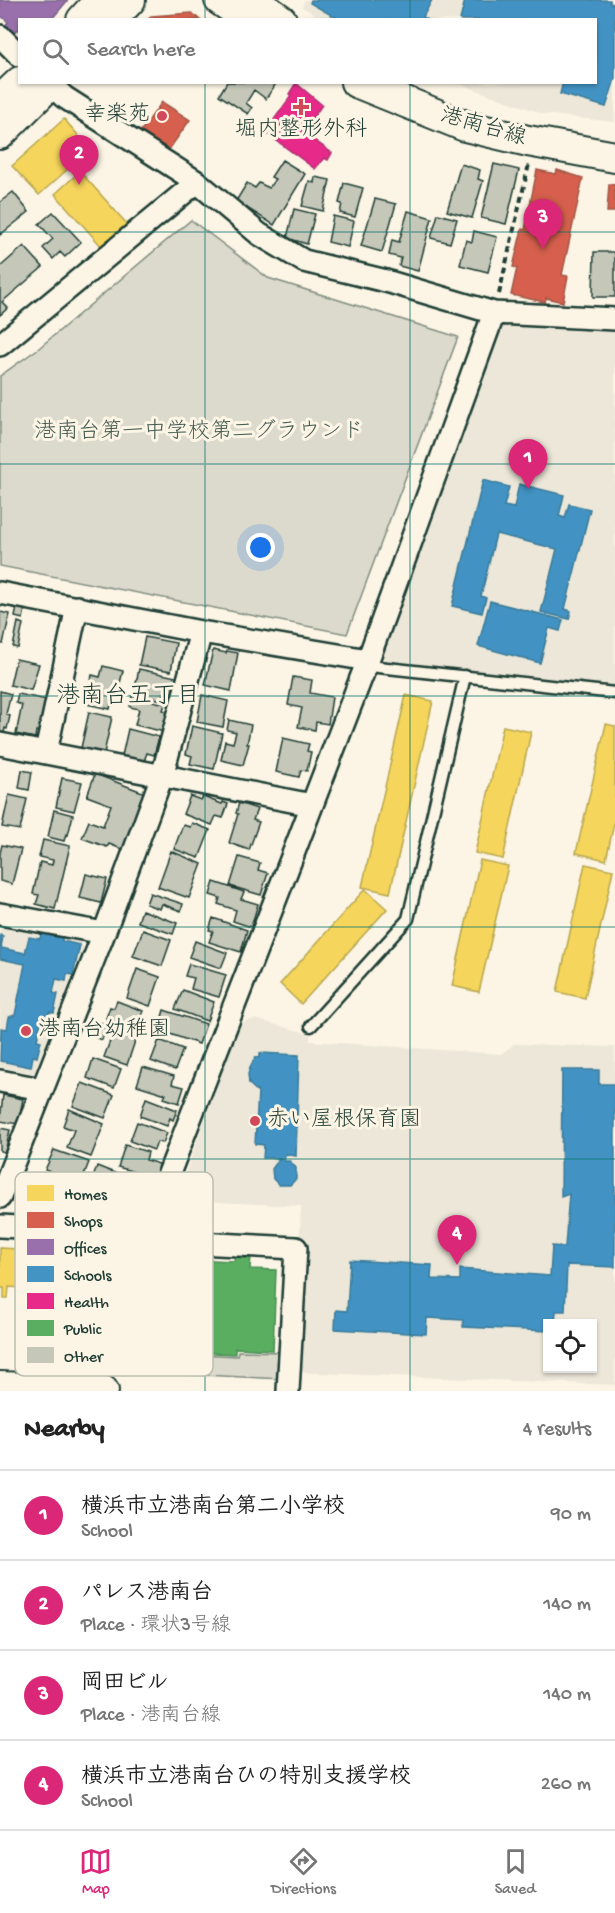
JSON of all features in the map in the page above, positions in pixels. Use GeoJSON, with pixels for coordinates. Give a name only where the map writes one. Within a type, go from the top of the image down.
{"type":"FeatureCollection","features":[{"type":"Feature","properties":{"kind":"street"},"geometry":{"type":"LineString","coordinates":[[84,18],[100,0]]}},
{"type":"Feature","properties":{"kind":"street"},"geometry":{"type":"LineString","coordinates":[[113,18],[130,0]]}},
{"type":"Feature","properties":{"kind":"street"},"geometry":{"type":"LineString","coordinates":[[220,0],[246,18]]}},
{"type":"Feature","properties":{"kind":"street"},"geometry":{"type":"LineString","coordinates":[[253,0],[278,18]]}},
{"type":"Feature","properties":{"kind":"street"},"geometry":{"type":"LineString","coordinates":[[0,36],[18,54]]}},
{"type":"Feature","properties":{"kind":"street"},"geometry":{"type":"LineString","coordinates":[[0,101],[18,84]]}},
{"type":"Feature","properties":{"kind":"street"},"geometry":{"type":"LineString","coordinates":[[0,134],[49,84]]}},
{"type":"Feature","properties":{"kind":"street"},"geometry":{"type":"LineString","coordinates":[[51,84],[64,97],[196,182],[259,234],[304,261],[494,313],[615,318]]}},
{"type":"Feature","properties":{"kind":"street","name":"港南台線"},"geometry":{"type":"LineString","coordinates":[[361,84],[465,126],[538,143],[615,157]]}},
{"type":"Feature","properties":{"kind":"street","name":"港南台線"},"geometry":{"type":"LineString","coordinates":[[407,84],[481,111],[531,125],[615,140]]}},
{"type":"Feature","properties":{"kind":"street"},"geometry":{"type":"LineString","coordinates":[[0,345],[196,182]]}},
{"type":"Feature","properties":{"kind":"street"},"geometry":{"type":"LineString","coordinates":[[175,1172],[368,660],[494,313]]}},
{"type":"Feature","properties":{"kind":"street"},"geometry":{"type":"LineString","coordinates":[[0,593],[201,632],[368,660]]}},
{"type":"Feature","properties":{"kind":"street"},"geometry":{"type":"LineString","coordinates":[[46,752],[78,607]]}},
{"type":"Feature","properties":{"kind":"street"},"geometry":{"type":"LineString","coordinates":[[0,1197],[104,933],[162,776],[201,632]]}},
{"type":"Feature","properties":{"kind":"street"},"geometry":{"type":"LineString","coordinates":[[0,744],[312,805]]}},
{"type":"Feature","properties":{"kind":"street"},"geometry":{"type":"LineString","coordinates":[[0,914],[104,933]]}},
{"type":"Feature","properties":{"kind":"street"},"geometry":{"type":"LineString","coordinates":[[0,1081],[41,1089]]}},
{"type":"Feature","properties":{"kind":"street"},"geometry":{"type":"LineString","coordinates":[[0,1226],[15,1227]]}},
{"type":"Feature","properties":{"kind":"street"},"geometry":{"type":"LineString","coordinates":[[213,1242],[296,1248],[288,1391]]}},
{"type":"Feature","properties":{"kind":"street"},"geometry":{"type":"LineString","coordinates":[[90,1391],[93,1376]]}},
{"type":"Feature","properties":{"kind":"street"},"geometry":{"type":"LineString","coordinates":[[0,1387],[104,1391]]}},
{"type":"Feature","properties":{"kind":"lane"},"geometry":{"type":"LineString","coordinates":[[368,660],[378,667],[615,693]]}},
{"type":"Feature","properties":{"kind":"lane"},"geometry":{"type":"LineString","coordinates":[[311,1026],[408,919],[465,676]]}},
{"type":"Feature","properties":{"kind":"path"},"geometry":{"type":"LineString","coordinates":[[494,313],[530,159]]}},
{"type":"Feature","properties":{"kind":"shaded area"},"geometry":{"type":"Polygon","coordinates":[[[305,0],[615,0],[615,122],[543,114],[460,84],[597,84],[597,18],[321,18],[302,7],[305,0]]]}},
{"type":"Feature","properties":{"kind":"shaded area"},"geometry":{"type":"Polygon","coordinates":[[[510,320],[615,326],[615,686],[385,662],[381,652],[501,327],[510,320]]]}},
{"type":"Feature","properties":{"kind":"shaded area","name":"港南台幼稚園"},"geometry":{"type":"Polygon","coordinates":[[[0,925],[81,940],[83,948],[35,1074],[0,1067],[0,925]]]}},
{"type":"Feature","properties":{"kind":"shaded area"},"geometry":{"type":"Polygon","coordinates":[[[255,1019],[310,1034],[310,1041],[501,1054],[514,1044],[615,1047],[615,1385],[294,1372],[301,1206],[213,1202],[213,1172],[186,1172],[236,1031],[243,1022],[255,1019]]]}},
{"type":"Feature","properties":{"kind":"green space","name":"港南台第一中学校第二グラウンド"},"geometry":{"type":"Polygon","coordinates":[[[191,220],[268,278],[458,337],[347,634],[0,566],[0,376],[39,348],[191,220]]]}},
{"type":"Feature","properties":{"kind":"green space"},"geometry":{"type":"Polygon","coordinates":[[[238,1351],[283,1352],[282,1379],[213,1376],[213,1355],[237,1356],[238,1351]]]}},
{"type":"Feature","properties":{"kind":"building: Homes"},"geometry":{"type":"Polygon","coordinates":[[[64,119],[85,143],[68,158],[127,224],[102,247],[55,194],[76,175],[69,168],[39,195],[12,166],[64,119]]]}},
{"type":"Feature","properties":{"kind":"building: Homes"},"geometry":{"type":"Polygon","coordinates":[[[406,695],[433,701],[390,893],[362,887],[406,695]]]}},
{"type":"Feature","properties":{"kind":"building: Homes"},"geometry":{"type":"Polygon","coordinates":[[[606,724],[615,726],[615,819],[606,860],[576,853],[606,724]]]}},
{"type":"Feature","properties":{"kind":"building: Homes"},"geometry":{"type":"Polygon","coordinates":[[[503,726],[531,732],[503,859],[475,853],[503,726]]]}},
{"type":"Feature","properties":{"kind":"building: Homes"},"geometry":{"type":"Polygon","coordinates":[[[480,860],[508,866],[479,992],[452,986],[480,860]]]}},
{"type":"Feature","properties":{"kind":"building: Homes"},"geometry":{"type":"Polygon","coordinates":[[[585,864],[613,870],[585,998],[557,992],[585,864]]]}},
{"type":"Feature","properties":{"kind":"building: Homes"},"geometry":{"type":"Polygon","coordinates":[[[365,889],[387,909],[301,1004],[280,984],[365,889]]]}},
{"type":"Feature","properties":{"kind":"building: Homes"},"geometry":{"type":"Polygon","coordinates":[[[0,1248],[15,1249],[15,1287],[9,1287],[8,1298],[4,1299],[4,1288],[0,1288],[0,1248]]]}},
{"type":"Feature","properties":{"kind":"building: Shops"},"geometry":{"type":"Polygon","coordinates":[[[192,13],[198,18],[150,18],[151,16],[192,13]]]}},
{"type":"Feature","properties":{"kind":"building: Shops"},"geometry":{"type":"Polygon","coordinates":[[[162,102],[190,120],[168,151],[140,132],[162,102]]]}},
{"type":"Feature","properties":{"kind":"building: Shops"},"geometry":{"type":"Polygon","coordinates":[[[537,170],[556,174],[557,170],[583,178],[562,275],[568,276],[563,302],[546,298],[545,302],[511,295],[517,268],[513,267],[522,229],[525,230],[537,170]]]}},
{"type":"Feature","properties":{"kind":"building: Shops"},"geometry":{"type":"Polygon","coordinates":[[[609,184],[615,185],[615,212],[607,212],[609,184]]]}},
{"type":"Feature","properties":{"kind":"building: Offices"},"geometry":{"type":"Polygon","coordinates":[[[0,0],[68,0],[53,18],[18,18],[18,30],[14,33],[5,26],[8,22],[0,15],[0,0]]]}},
{"type":"Feature","properties":{"kind":"building: Schools"},"geometry":{"type":"Polygon","coordinates":[[[311,0],[432,0],[423,17],[425,18],[336,18],[310,3],[311,0]]]}},
{"type":"Feature","properties":{"kind":"building: Schools"},"geometry":{"type":"Polygon","coordinates":[[[465,0],[610,0],[610,3],[615,5],[615,79],[606,107],[560,94],[562,84],[597,84],[597,18],[460,18],[465,0]]]}},
{"type":"Feature","properties":{"kind":"building: Schools"},"geometry":{"type":"Polygon","coordinates":[[[483,480],[509,487],[504,506],[514,508],[519,484],[564,495],[559,516],[565,518],[569,504],[590,509],[565,609],[571,611],[569,619],[541,612],[557,549],[496,534],[481,596],[486,598],[482,613],[452,606],[483,480]]]}},
{"type":"Feature","properties":{"kind":"building: Schools"},"geometry":{"type":"Polygon","coordinates":[[[490,601],[563,620],[560,631],[549,628],[540,663],[478,646],[490,601]]]}},
{"type":"Feature","properties":{"kind":"building: Schools","name":"港南台幼稚園"},"geometry":{"type":"Polygon","coordinates":[[[41,933],[80,945],[73,975],[67,974],[66,981],[56,979],[53,993],[58,994],[54,1013],[49,1012],[47,1022],[41,1021],[37,1040],[41,1041],[37,1057],[33,1056],[31,1067],[0,1061],[1,1028],[7,1029],[9,1017],[15,1015],[25,964],[0,959],[0,935],[3,936],[1,948],[25,953],[29,937],[40,939],[41,933]]]}},
{"type":"Feature","properties":{"kind":"building: Schools"},"geometry":{"type":"Polygon","coordinates":[[[260,1053],[299,1055],[296,1156],[286,1154],[284,1159],[290,1161],[296,1168],[296,1179],[290,1185],[279,1185],[273,1179],[272,1169],[280,1158],[263,1158],[264,1145],[255,1144],[258,1092],[249,1084],[248,1074],[255,1058],[260,1057],[260,1053]]]}},
{"type":"Feature","properties":{"kind":"building: Schools"},"geometry":{"type":"Polygon","coordinates":[[[562,1070],[599,1070],[599,1084],[615,1084],[615,1267],[567,1265],[565,1311],[556,1311],[555,1319],[543,1319],[543,1331],[463,1327],[463,1320],[427,1318],[426,1334],[335,1329],[336,1310],[347,1311],[350,1260],[432,1265],[431,1279],[460,1280],[460,1269],[550,1276],[552,1246],[565,1247],[569,1194],[561,1197],[562,1070]]]}},
{"type":"Feature","properties":{"kind":"building: Health"},"geometry":{"type":"Polygon","coordinates":[[[297,84],[322,105],[303,132],[332,153],[328,160],[324,158],[315,169],[265,132],[291,96],[289,94],[297,84]]]}},
{"type":"Feature","properties":{"kind":"building: Public"},"geometry":{"type":"Polygon","coordinates":[[[235,1255],[251,1255],[250,1269],[276,1270],[273,1350],[235,1348],[235,1354],[213,1353],[213,1260],[234,1261],[235,1255]]]}},
{"type":"Feature","properties":{"kind":"building: Other"},"geometry":{"type":"Polygon","coordinates":[[[226,84],[276,84],[266,99],[254,90],[246,103],[252,108],[248,114],[219,95],[226,84]]]}},
{"type":"Feature","properties":{"kind":"building: Other"},"geometry":{"type":"Polygon","coordinates":[[[282,160],[305,174],[274,225],[236,201],[247,183],[255,188],[259,183],[269,188],[275,179],[271,177],[282,160]]]}},
{"type":"Feature","properties":{"kind":"building: Other"},"geometry":{"type":"Polygon","coordinates":[[[461,164],[480,170],[478,179],[483,181],[472,218],[447,211],[461,164]]]}},
{"type":"Feature","properties":{"kind":"building: Other"},"geometry":{"type":"Polygon","coordinates":[[[494,164],[519,170],[506,224],[481,218],[494,164]]]}},
{"type":"Feature","properties":{"kind":"building: Other"},"geometry":{"type":"Polygon","coordinates":[[[315,177],[330,180],[323,211],[302,206],[309,181],[314,183],[315,177]]]}},
{"type":"Feature","properties":{"kind":"building: Other"},"geometry":{"type":"Polygon","coordinates":[[[344,183],[363,188],[355,217],[340,213],[342,204],[339,203],[344,183]]]}},
{"type":"Feature","properties":{"kind":"building: Other"},"geometry":{"type":"Polygon","coordinates":[[[13,192],[29,212],[0,235],[0,202],[13,192]]]}},
{"type":"Feature","properties":{"kind":"building: Other"},"geometry":{"type":"Polygon","coordinates":[[[375,199],[396,204],[382,252],[361,246],[375,199]]]}},
{"type":"Feature","properties":{"kind":"building: Other"},"geometry":{"type":"Polygon","coordinates":[[[294,209],[315,214],[307,244],[287,238],[294,209]]]}},
{"type":"Feature","properties":{"kind":"building: Other"},"geometry":{"type":"Polygon","coordinates":[[[408,211],[432,218],[418,271],[399,266],[401,258],[389,255],[392,240],[399,242],[408,211]]]}},
{"type":"Feature","properties":{"kind":"building: Other"},"geometry":{"type":"Polygon","coordinates":[[[53,212],[81,242],[65,257],[60,252],[53,259],[43,248],[53,239],[39,224],[53,212]]]}},
{"type":"Feature","properties":{"kind":"building: Other"},"geometry":{"type":"Polygon","coordinates":[[[438,214],[457,219],[450,243],[431,238],[438,214]]]}},
{"type":"Feature","properties":{"kind":"building: Other"},"geometry":{"type":"Polygon","coordinates":[[[333,216],[354,221],[348,247],[328,242],[333,216]]]}},
{"type":"Feature","properties":{"kind":"building: Other"},"geometry":{"type":"Polygon","coordinates":[[[474,231],[497,237],[488,272],[460,265],[466,240],[472,242],[474,231]]]}},
{"type":"Feature","properties":{"kind":"building: Other"},"geometry":{"type":"Polygon","coordinates":[[[24,246],[43,267],[2,302],[8,308],[0,315],[0,267],[24,246]]]}},
{"type":"Feature","properties":{"kind":"building: Other"},"geometry":{"type":"Polygon","coordinates":[[[594,252],[615,252],[615,297],[593,297],[594,252]]]}},
{"type":"Feature","properties":{"kind":"building: Other"},"geometry":{"type":"Polygon","coordinates":[[[17,607],[25,609],[23,619],[15,617],[17,607]]]}},
{"type":"Feature","properties":{"kind":"building: Other"},"geometry":{"type":"Polygon","coordinates":[[[0,612],[10,614],[3,644],[0,644],[0,612]]]}},
{"type":"Feature","properties":{"kind":"building: Other"},"geometry":{"type":"Polygon","coordinates":[[[18,622],[23,624],[18,648],[13,647],[18,622]]]}},
{"type":"Feature","properties":{"kind":"building: Other"},"geometry":{"type":"Polygon","coordinates":[[[145,637],[176,643],[171,671],[139,665],[145,637]]]}},
{"type":"Feature","properties":{"kind":"building: Other"},"geometry":{"type":"Polygon","coordinates":[[[213,650],[238,653],[231,691],[205,685],[213,650]]]}},
{"type":"Feature","properties":{"kind":"building: Other"},"geometry":{"type":"Polygon","coordinates":[[[16,659],[39,664],[31,690],[10,685],[16,659]]]}},
{"type":"Feature","properties":{"kind":"building: Other"},"geometry":{"type":"Polygon","coordinates":[[[103,666],[123,671],[120,683],[116,682],[110,709],[86,704],[92,675],[100,677],[103,666]]]}},
{"type":"Feature","properties":{"kind":"building: Other"},"geometry":{"type":"Polygon","coordinates":[[[139,669],[176,677],[173,695],[164,693],[162,700],[134,693],[139,669]]]}},
{"type":"Feature","properties":{"kind":"building: Other"},"geometry":{"type":"Polygon","coordinates":[[[293,677],[312,680],[310,693],[332,697],[328,724],[316,722],[315,730],[298,727],[302,708],[288,705],[293,677]]]}},
{"type":"Feature","properties":{"kind":"building: Other"},"geometry":{"type":"Polygon","coordinates":[[[0,691],[11,694],[6,714],[10,716],[4,733],[0,732],[0,691]]]}},
{"type":"Feature","properties":{"kind":"building: Other"},"geometry":{"type":"Polygon","coordinates":[[[18,694],[47,700],[40,732],[36,731],[35,738],[16,734],[22,705],[16,703],[18,694]]]}},
{"type":"Feature","properties":{"kind":"building: Other"},"geometry":{"type":"Polygon","coordinates":[[[202,695],[228,701],[223,727],[197,722],[202,695]]]}},
{"type":"Feature","properties":{"kind":"building: Other"},"geometry":{"type":"Polygon","coordinates":[[[132,696],[165,704],[163,710],[169,712],[165,732],[135,725],[139,709],[130,707],[132,696]]]}},
{"type":"Feature","properties":{"kind":"building: Other"},"geometry":{"type":"Polygon","coordinates":[[[89,712],[112,717],[104,753],[81,748],[89,712]]]}},
{"type":"Feature","properties":{"kind":"building: Other"},"geometry":{"type":"Polygon","coordinates":[[[229,720],[251,725],[243,765],[221,760],[225,741],[233,743],[236,732],[227,730],[229,720]]]}},
{"type":"Feature","properties":{"kind":"building: Other"},"geometry":{"type":"Polygon","coordinates":[[[192,726],[222,733],[214,769],[190,764],[192,756],[186,754],[192,726]]]}},
{"type":"Feature","properties":{"kind":"building: Other"},"geometry":{"type":"Polygon","coordinates":[[[128,729],[159,737],[154,755],[147,753],[144,761],[122,756],[128,729]]]}},
{"type":"Feature","properties":{"kind":"building: Other"},"geometry":{"type":"Polygon","coordinates":[[[283,738],[309,744],[307,751],[311,752],[307,771],[301,770],[299,777],[276,772],[283,738]]]}},
{"type":"Feature","properties":{"kind":"building: Other"},"geometry":{"type":"Polygon","coordinates":[[[22,770],[32,772],[29,790],[19,788],[22,770]]]}},
{"type":"Feature","properties":{"kind":"building: Other"},"geometry":{"type":"Polygon","coordinates":[[[95,774],[145,793],[124,850],[82,838],[89,821],[103,826],[111,805],[87,796],[95,774]]]}},
{"type":"Feature","properties":{"kind":"building: Other"},"geometry":{"type":"Polygon","coordinates":[[[62,778],[82,782],[74,811],[56,807],[62,778]]]}},
{"type":"Feature","properties":{"kind":"building: Other"},"geometry":{"type":"Polygon","coordinates":[[[9,795],[27,799],[20,830],[2,827],[9,795]]]}},
{"type":"Feature","properties":{"kind":"building: Other"},"geometry":{"type":"Polygon","coordinates":[[[190,796],[228,804],[223,818],[216,816],[212,825],[183,814],[190,796]]]}},
{"type":"Feature","properties":{"kind":"building: Other"},"geometry":{"type":"Polygon","coordinates":[[[239,803],[257,809],[253,820],[259,822],[249,850],[229,843],[239,803]]]}},
{"type":"Feature","properties":{"kind":"building: Other"},"geometry":{"type":"Polygon","coordinates":[[[54,810],[73,815],[68,835],[66,834],[64,841],[48,837],[54,810]]]}},
{"type":"Feature","properties":{"kind":"building: Other"},"geometry":{"type":"Polygon","coordinates":[[[192,823],[210,830],[199,858],[174,849],[183,825],[190,827],[192,823]]]}},
{"type":"Feature","properties":{"kind":"building: Other"},"geometry":{"type":"Polygon","coordinates":[[[43,840],[70,846],[55,909],[36,904],[39,895],[33,894],[40,862],[52,865],[53,860],[39,857],[43,840]]]}},
{"type":"Feature","properties":{"kind":"building: Other"},"geometry":{"type":"Polygon","coordinates":[[[2,845],[21,849],[12,884],[0,881],[2,845]]]}},
{"type":"Feature","properties":{"kind":"building: Other"},"geometry":{"type":"Polygon","coordinates":[[[171,851],[202,864],[189,898],[158,887],[171,851]]]}},
{"type":"Feature","properties":{"kind":"building: Other"},"geometry":{"type":"Polygon","coordinates":[[[239,857],[260,863],[258,870],[268,873],[261,895],[230,886],[239,857]]]}},
{"type":"Feature","properties":{"kind":"building: Other"},"geometry":{"type":"Polygon","coordinates":[[[86,874],[107,879],[101,903],[80,898],[86,874]]]}},
{"type":"Feature","properties":{"kind":"building: Other"},"geometry":{"type":"Polygon","coordinates":[[[214,882],[244,892],[241,899],[258,904],[251,927],[233,921],[236,910],[218,904],[220,898],[210,895],[214,882]]]}},
{"type":"Feature","properties":{"kind":"building: Other"},"geometry":{"type":"Polygon","coordinates":[[[150,893],[183,904],[181,911],[162,904],[160,909],[146,904],[150,893]]]}},
{"type":"Feature","properties":{"kind":"building: Other"},"geometry":{"type":"Polygon","coordinates":[[[142,910],[177,923],[173,934],[138,922],[142,910]]]}},
{"type":"Feature","properties":{"kind":"building: Other"},"geometry":{"type":"Polygon","coordinates":[[[213,918],[247,930],[241,952],[209,942],[213,931],[209,930],[213,918]]]}},
{"type":"Feature","properties":{"kind":"building: Other"},"geometry":{"type":"Polygon","coordinates":[[[143,930],[171,940],[162,966],[133,956],[143,930]]]}},
{"type":"Feature","properties":{"kind":"building: Other"},"geometry":{"type":"Polygon","coordinates":[[[195,941],[227,953],[221,968],[189,957],[195,941]]]}},
{"type":"Feature","properties":{"kind":"building: Other"},"geometry":{"type":"Polygon","coordinates":[[[189,964],[226,975],[219,997],[191,989],[194,978],[185,976],[189,964]]]}},
{"type":"Feature","properties":{"kind":"building: Other"},"geometry":{"type":"Polygon","coordinates":[[[137,969],[160,977],[150,1006],[127,998],[137,969]]]}},
{"type":"Feature","properties":{"kind":"building: Other"},"geometry":{"type":"Polygon","coordinates":[[[183,990],[214,1002],[207,1021],[175,1009],[183,990]]]}},
{"type":"Feature","properties":{"kind":"building: Other"},"geometry":{"type":"Polygon","coordinates":[[[117,1001],[143,1011],[136,1029],[106,1018],[110,1007],[114,1008],[117,1001]]]}},
{"type":"Feature","properties":{"kind":"building: Other"},"geometry":{"type":"Polygon","coordinates":[[[164,1010],[206,1024],[199,1044],[164,1032],[166,1025],[160,1024],[164,1010]]]}},
{"type":"Feature","properties":{"kind":"building: Other"},"geometry":{"type":"Polygon","coordinates":[[[90,1019],[107,1025],[102,1040],[85,1033],[90,1019]]]}},
{"type":"Feature","properties":{"kind":"building: Other"},"geometry":{"type":"Polygon","coordinates":[[[115,1028],[137,1035],[127,1065],[104,1057],[115,1028]]]}},
{"type":"Feature","properties":{"kind":"building: Other"},"geometry":{"type":"Polygon","coordinates":[[[159,1040],[183,1049],[175,1070],[151,1061],[159,1040]]]}},
{"type":"Feature","properties":{"kind":"building: Other"},"geometry":{"type":"Polygon","coordinates":[[[93,1059],[121,1069],[114,1088],[87,1078],[93,1059]]]}},
{"type":"Feature","properties":{"kind":"building: Other"},"geometry":{"type":"Polygon","coordinates":[[[143,1067],[174,1076],[172,1084],[184,1087],[179,1103],[164,1098],[166,1094],[137,1085],[143,1067]]]}},
{"type":"Feature","properties":{"kind":"building: Other"},"geometry":{"type":"Polygon","coordinates":[[[82,1083],[114,1095],[105,1118],[73,1106],[82,1083]]]}},
{"type":"Feature","properties":{"kind":"building: Other"},"geometry":{"type":"Polygon","coordinates":[[[3,1095],[23,1099],[18,1124],[0,1121],[3,1095]]]}},
{"type":"Feature","properties":{"kind":"building: Other"},"geometry":{"type":"Polygon","coordinates":[[[146,1098],[177,1110],[173,1120],[170,1118],[167,1126],[140,1116],[146,1098]]]}},
{"type":"Feature","properties":{"kind":"building: Other"},"geometry":{"type":"Polygon","coordinates":[[[69,1109],[104,1124],[91,1157],[67,1148],[74,1130],[63,1126],[69,1109]]]}},
{"type":"Feature","properties":{"kind":"building: Other"},"geometry":{"type":"Polygon","coordinates":[[[137,1122],[167,1133],[163,1143],[157,1142],[154,1150],[130,1141],[137,1122]]]}},
{"type":"Feature","properties":{"kind":"building: Other"},"geometry":{"type":"Polygon","coordinates":[[[0,1128],[10,1130],[5,1152],[0,1151],[0,1128]]]}},
{"type":"Feature","properties":{"kind":"building: Other"},"geometry":{"type":"Polygon","coordinates":[[[125,1145],[148,1152],[146,1160],[162,1165],[160,1172],[134,1172],[118,1167],[125,1145]]]}},
{"type":"Feature","properties":{"kind":"building: Other"},"geometry":{"type":"Polygon","coordinates":[[[54,1150],[89,1162],[85,1172],[45,1170],[54,1150]]]}},
{"type":"Feature","properties":{"kind":"building: Other"},"geometry":{"type":"Polygon","coordinates":[[[97,1166],[112,1172],[95,1172],[97,1166]]]}},
{"type":"Feature","properties":{"kind":"place","name":"堀内整形外科"},"geometry":{"type":"Point","coordinates":[301,107]}},
{"type":"Feature","properties":{"kind":"place","name":"幸楽苑"},"geometry":{"type":"Point","coordinates":[162,116]}},
{"type":"Feature","properties":{"kind":"place","name":"パレス港南台"},"geometry":{"type":"Point","coordinates":[79,185]}},
{"type":"Feature","properties":{"kind":"place","name":"岡田ビル"},"geometry":{"type":"Point","coordinates":[543,249]}},
{"type":"Feature","properties":{"kind":"place","name":"横浜市立港南台第二小学校"},"geometry":{"type":"Point","coordinates":[528,489]}},
{"type":"Feature","properties":{"kind":"place","name":"港南台幼稚園"},"geometry":{"type":"Point","coordinates":[26,1031]}},
{"type":"Feature","properties":{"kind":"place","name":"赤い屋根保育園"},"geometry":{"type":"Point","coordinates":[255,1121]}},
{"type":"Feature","properties":{"kind":"place","name":"横浜市立港南台ひの特別支援学校"},"geometry":{"type":"Point","coordinates":[457,1265]}},
{"type":"Feature","properties":{"kind":"district","name":"港南台五丁目"},"geometry":{"type":"Point","coordinates":[128,697]}}]}
